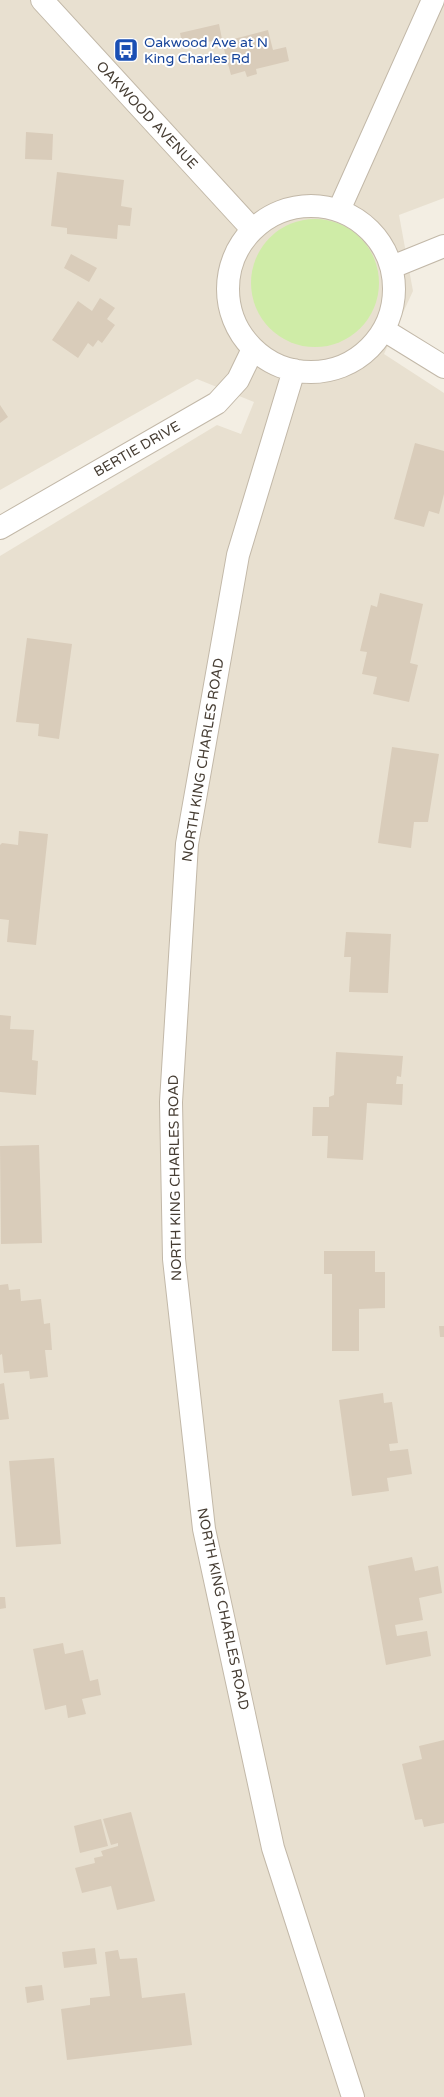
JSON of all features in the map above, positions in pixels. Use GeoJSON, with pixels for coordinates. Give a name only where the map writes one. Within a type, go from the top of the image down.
{"type":"FeatureCollection","features":[{"type":"Feature","properties":{"kind":"street","name":"OAKWOOD AVENUE"},"geometry":{"type":"LineString","coordinates":[[42,0],[252,229]]}},
{"type":"Feature","properties":{"kind":"street"},"geometry":{"type":"LineString","coordinates":[[339,210],[433,0]]}},
{"type":"Feature","properties":{"kind":"street"},"geometry":{"type":"LineString","coordinates":[[316,205],[339,210],[362,223],[381,243],[392,267],[395,288],[392,310],[384,330],[371,347],[348,363],[336,369],[315,372],[294,370],[272,362],[253,348],[237,328],[229,302],[228,276],[236,251],[252,229],[271,215],[293,207],[316,205]]}},
{"type":"Feature","properties":{"kind":"street"},"geometry":{"type":"LineString","coordinates":[[392,267],[444,246]]}},
{"type":"Feature","properties":{"kind":"street"},"geometry":{"type":"LineString","coordinates":[[384,330],[444,367]]}},
{"type":"Feature","properties":{"kind":"street","name":"BERTIE DRIVE"},"geometry":{"type":"LineString","coordinates":[[0,528],[217,404],[238,380],[253,348]]}},
{"type":"Feature","properties":{"kind":"street","name":"NORTH KING CHARLES ROAD"},"geometry":{"type":"LineString","coordinates":[[294,370],[238,555],[187,844],[171,1102],[174,1259],[206,1539],[273,1848],[352,2097]]}},
{"type":"Feature","properties":{"kind":"shaded area"},"geometry":{"type":"Polygon","coordinates":[[[0,0],[444,0],[444,198],[399,215],[413,291],[384,354],[444,393],[444,2097],[0,2097],[0,556],[217,425],[241,434],[254,402],[197,379],[0,490],[0,0]]]}},
{"type":"Feature","properties":{"kind":"green space"},"geometry":{"type":"Polygon","coordinates":[[[315,219],[328,220],[340,224],[360,238],[374,258],[378,270],[378,296],[374,308],[360,328],[340,342],[328,346],[315,347],[302,346],[290,342],[270,328],[256,308],[252,296],[251,283],[252,270],[256,258],[270,238],[290,224],[302,220],[315,219]]]}},
{"type":"Feature","properties":{"kind":"building"},"geometry":{"type":"Polygon","coordinates":[[[219,24],[222,39],[183,47],[180,33],[219,24]]]}},
{"type":"Feature","properties":{"kind":"building"},"geometry":{"type":"Polygon","coordinates":[[[268,30],[273,50],[286,47],[289,61],[256,69],[257,74],[247,77],[245,71],[231,75],[222,42],[268,30]]]}},
{"type":"Feature","properties":{"kind":"building"},"geometry":{"type":"Polygon","coordinates":[[[26,132],[53,134],[52,160],[25,159],[26,132]]]}},
{"type":"Feature","properties":{"kind":"building"},"geometry":{"type":"Polygon","coordinates":[[[57,172],[124,180],[121,206],[132,208],[130,226],[118,225],[117,239],[67,234],[67,228],[51,226],[57,172]]]}},
{"type":"Feature","properties":{"kind":"building"},"geometry":{"type":"Polygon","coordinates":[[[71,254],[97,268],[89,282],[64,268],[71,254]]]}},
{"type":"Feature","properties":{"kind":"building"},"geometry":{"type":"Polygon","coordinates":[[[100,298],[115,308],[107,319],[115,325],[102,343],[98,340],[93,347],[88,343],[78,358],[52,340],[78,301],[92,311],[100,298]]]}},
{"type":"Feature","properties":{"kind":"building"},"geometry":{"type":"Polygon","coordinates":[[[0,405],[8,417],[0,423],[0,405]]]}},
{"type":"Feature","properties":{"kind":"building"},"geometry":{"type":"Polygon","coordinates":[[[415,443],[444,451],[444,494],[439,514],[429,511],[424,527],[394,519],[415,443]]]}},
{"type":"Feature","properties":{"kind":"building"},"geometry":{"type":"Polygon","coordinates":[[[380,593],[423,604],[410,663],[418,665],[409,702],[373,694],[377,677],[362,674],[367,652],[360,651],[371,605],[377,607],[380,593]]]}},
{"type":"Feature","properties":{"kind":"building"},"geometry":{"type":"Polygon","coordinates":[[[27,638],[72,644],[59,739],[38,736],[39,724],[16,722],[27,638]]]}},
{"type":"Feature","properties":{"kind":"building"},"geometry":{"type":"Polygon","coordinates":[[[392,747],[439,754],[428,822],[414,822],[411,848],[378,843],[392,747]]]}},
{"type":"Feature","properties":{"kind":"building"},"geometry":{"type":"Polygon","coordinates":[[[19,831],[48,834],[36,945],[7,942],[9,920],[0,919],[0,845],[2,843],[18,845],[19,831]]]}},
{"type":"Feature","properties":{"kind":"building"},"geometry":{"type":"Polygon","coordinates":[[[346,932],[391,934],[388,993],[349,992],[351,957],[344,957],[346,932]]]}},
{"type":"Feature","properties":{"kind":"building"},"geometry":{"type":"Polygon","coordinates":[[[0,1015],[11,1016],[10,1029],[34,1030],[32,1060],[38,1061],[36,1095],[0,1092],[0,1015]]]}},
{"type":"Feature","properties":{"kind":"building"},"geometry":{"type":"Polygon","coordinates":[[[336,1052],[403,1056],[401,1077],[397,1076],[396,1084],[403,1084],[402,1105],[367,1103],[363,1160],[327,1158],[328,1136],[312,1136],[313,1107],[329,1107],[329,1097],[334,1095],[336,1052]]]}},
{"type":"Feature","properties":{"kind":"building"},"geometry":{"type":"Polygon","coordinates":[[[39,1145],[42,1243],[1,1244],[0,1146],[39,1145]]]}},
{"type":"Feature","properties":{"kind":"building"},"geometry":{"type":"Polygon","coordinates":[[[324,1251],[375,1251],[375,1272],[385,1272],[385,1308],[359,1309],[359,1351],[332,1351],[332,1274],[324,1274],[324,1251]]]}},
{"type":"Feature","properties":{"kind":"building"},"geometry":{"type":"Polygon","coordinates":[[[8,1284],[9,1290],[20,1289],[21,1301],[41,1299],[44,1324],[50,1323],[52,1350],[45,1350],[48,1377],[30,1379],[29,1371],[4,1373],[2,1354],[0,1355],[0,1285],[8,1284]]]}},
{"type":"Feature","properties":{"kind":"building"},"geometry":{"type":"Polygon","coordinates":[[[439,1326],[444,1326],[444,1337],[440,1337],[439,1326]]]}},
{"type":"Feature","properties":{"kind":"building"},"geometry":{"type":"Polygon","coordinates":[[[4,1383],[9,1419],[0,1420],[0,1384],[4,1383]]]}},
{"type":"Feature","properties":{"kind":"building"},"geometry":{"type":"Polygon","coordinates":[[[383,1393],[384,1403],[392,1402],[398,1443],[389,1444],[390,1451],[408,1449],[412,1474],[387,1478],[389,1491],[352,1496],[339,1400],[383,1393]]]}},
{"type":"Feature","properties":{"kind":"building"},"geometry":{"type":"Polygon","coordinates":[[[54,1458],[61,1544],[16,1547],[9,1461],[54,1458]]]}},
{"type":"Feature","properties":{"kind":"building"},"geometry":{"type":"Polygon","coordinates":[[[412,1557],[415,1571],[438,1566],[442,1593],[419,1598],[423,1620],[395,1625],[397,1636],[427,1631],[431,1656],[386,1665],[368,1566],[412,1557]]]}},
{"type":"Feature","properties":{"kind":"building"},"geometry":{"type":"Polygon","coordinates":[[[0,1597],[5,1597],[6,1608],[0,1609],[0,1597]]]}},
{"type":"Feature","properties":{"kind":"building"},"geometry":{"type":"Polygon","coordinates":[[[63,1643],[65,1654],[83,1650],[90,1681],[98,1679],[101,1695],[82,1699],[86,1714],[68,1718],[66,1705],[45,1710],[33,1649],[63,1643]]]}},
{"type":"Feature","properties":{"kind":"building"},"geometry":{"type":"Polygon","coordinates":[[[444,1740],[444,1823],[424,1827],[422,1819],[415,1820],[402,1764],[422,1759],[419,1746],[444,1740]]]}},
{"type":"Feature","properties":{"kind":"building"},"geometry":{"type":"Polygon","coordinates":[[[131,1812],[155,1901],[117,1910],[111,1886],[82,1893],[75,1868],[95,1863],[94,1858],[103,1856],[101,1851],[118,1846],[118,1843],[111,1845],[103,1819],[131,1812]]]}},
{"type":"Feature","properties":{"kind":"building"},"geometry":{"type":"Polygon","coordinates":[[[101,1819],[108,1846],[80,1853],[74,1826],[101,1819]]]}},
{"type":"Feature","properties":{"kind":"building"},"geometry":{"type":"Polygon","coordinates":[[[95,1948],[97,1964],[64,1968],[62,1952],[95,1948]]]}},
{"type":"Feature","properties":{"kind":"building"},"geometry":{"type":"Polygon","coordinates":[[[118,1950],[120,1959],[137,1958],[142,1998],[185,1993],[192,2045],[67,2060],[61,2009],[90,2005],[90,1998],[110,1996],[105,1952],[118,1950]]]}},
{"type":"Feature","properties":{"kind":"building"},"geometry":{"type":"Polygon","coordinates":[[[42,1985],[44,2000],[27,2003],[25,1987],[42,1985]]]}},
{"type":"Feature","properties":{"kind":"place","name":"Oakwood Ave at N King Charles Rd"},"geometry":{"type":"Point","coordinates":[126,50]}}]}
